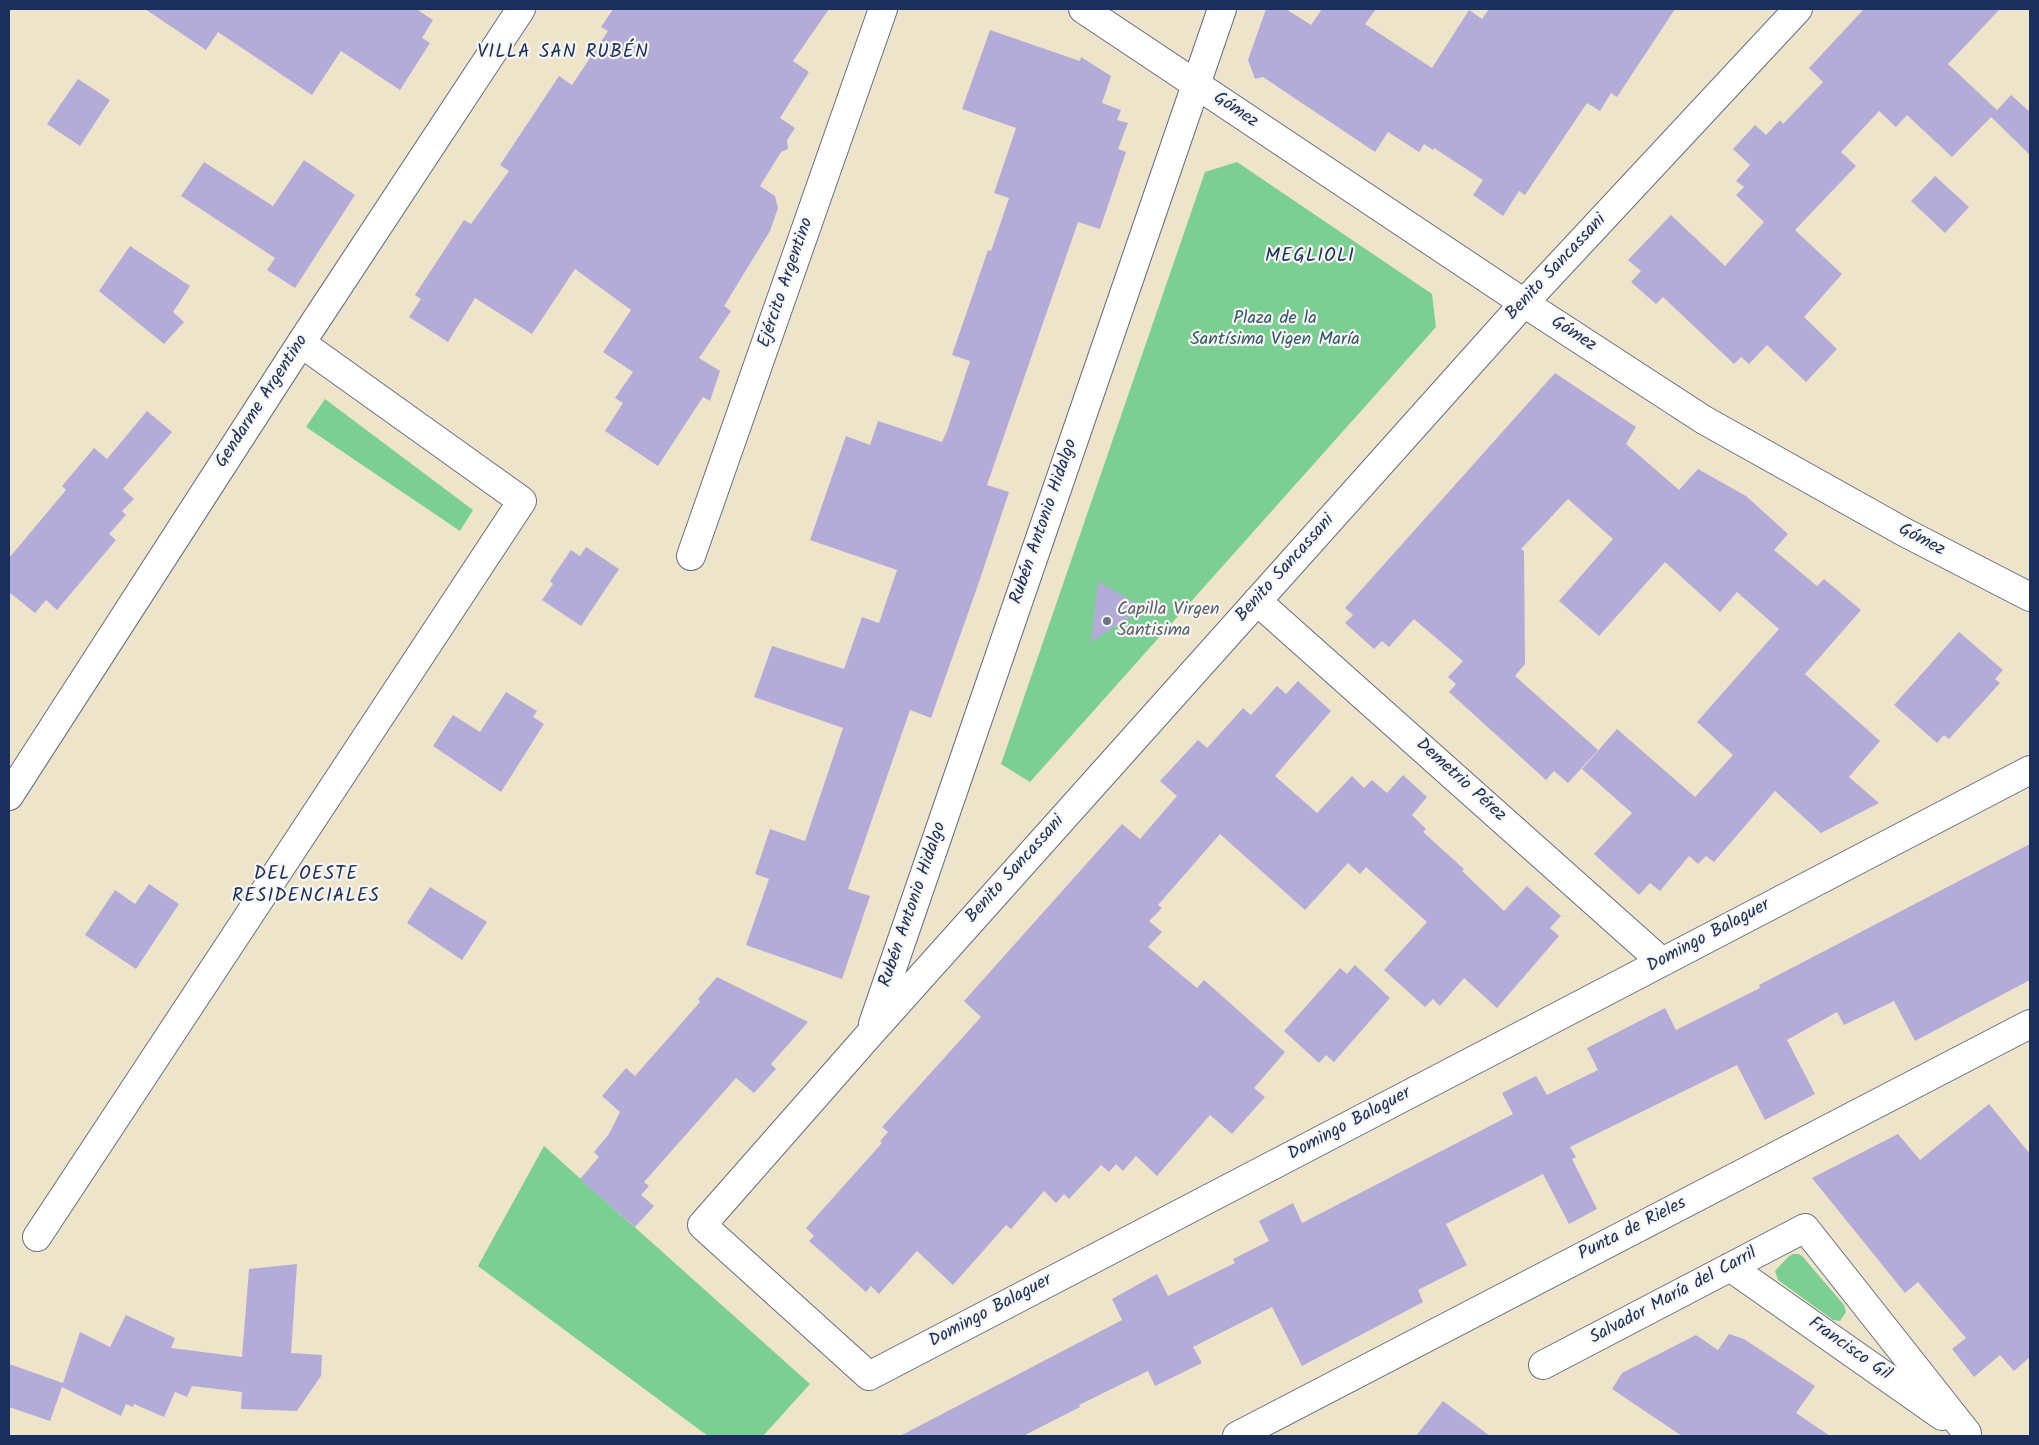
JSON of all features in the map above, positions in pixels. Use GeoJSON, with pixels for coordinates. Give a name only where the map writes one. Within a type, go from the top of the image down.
{"type":"FeatureCollection","features":[{"type":"Feature","properties":{"kind":"street","name":"Gendarme Argentino"},"geometry":{"type":"LineString","coordinates":[[9,796],[301,343],[521,9]]}},
{"type":"Feature","properties":{"kind":"street","name":"Ejército Argentino"},"geometry":{"type":"LineString","coordinates":[[691,556],[883,9]]}},
{"type":"Feature","properties":{"kind":"street","name":"Gómez"},"geometry":{"type":"LineString","coordinates":[[1084,9],[1524,303],[1704,420],[1904,532],[2030,597]]}},
{"type":"Feature","properties":{"kind":"street","name":"Rubén Antonio Hidalgo"},"geometry":{"type":"LineString","coordinates":[[869,1035],[1222,9]]}},
{"type":"Feature","properties":{"kind":"street","name":"Benito Sancassani"},"geometry":{"type":"LineString","coordinates":[[702,1225],[869,1035],[1524,303],[1798,9]]}},
{"type":"Feature","properties":{"kind":"street"},"geometry":{"type":"LineString","coordinates":[[37,1237],[522,501],[301,343]]}},
{"type":"Feature","properties":{"kind":"street","name":"Demetrio Pérez"},"geometry":{"type":"LineString","coordinates":[[1257,601],[1662,962]]}},
{"type":"Feature","properties":{"kind":"street","name":"Domingo Balaguer"},"geometry":{"type":"LineString","coordinates":[[702,1225],[869,1376],[2030,770]]}},
{"type":"Feature","properties":{"kind":"street","name":"Punta de Rieles"},"geometry":{"type":"LineString","coordinates":[[1237,1436],[2030,1024]]}},
{"type":"Feature","properties":{"kind":"street","name":"Salvador María del Carril"},"geometry":{"type":"LineString","coordinates":[[1543,1365],[1805,1228]]}},
{"type":"Feature","properties":{"kind":"street","name":"Francisco Gil"},"geometry":{"type":"LineString","coordinates":[[1805,1228],[1970,1435]]}},
{"type":"Feature","properties":{"kind":"street","name":"Francisco Gil"},"geometry":{"type":"LineString","coordinates":[[1730,1267],[1970,1435]]}},
{"type":"Feature","properties":{"kind":"green space","name":"Plaza de la Santísima Vigen María"},"geometry":{"type":"Polygon","coordinates":[[[1237,162],[1432,294],[1436,327],[1030,782],[1001,764],[1205,172],[1237,162]]]}},
{"type":"Feature","properties":{"kind":"green space"},"geometry":{"type":"Polygon","coordinates":[[[325,399],[473,510],[460,531],[306,427],[325,399]]]}},
{"type":"Feature","properties":{"kind":"green space"},"geometry":{"type":"Polygon","coordinates":[[[544,1146],[810,1384],[763,1436],[708,1436],[478,1266],[544,1146]]]}},
{"type":"Feature","properties":{"kind":"green space"},"geometry":{"type":"Polygon","coordinates":[[[1793,1254],[1799,1254],[1803,1257],[1844,1305],[1846,1312],[1840,1321],[1833,1320],[1778,1280],[1775,1271],[1793,1254]]]}},
{"type":"Feature","properties":{"kind":"building"},"geometry":{"type":"Polygon","coordinates":[[[145,9],[416,9],[433,20],[422,38],[430,43],[400,90],[341,51],[312,95],[218,32],[206,50],[145,9]]]}},
{"type":"Feature","properties":{"kind":"building"},"geometry":{"type":"Polygon","coordinates":[[[613,9],[829,9],[793,61],[809,72],[780,118],[795,128],[787,140],[788,149],[781,152],[760,186],[775,196],[778,208],[770,231],[724,306],[731,311],[699,358],[720,371],[710,401],[703,397],[658,466],[605,431],[623,403],[615,398],[633,372],[603,352],[631,310],[575,269],[532,334],[475,298],[448,342],[409,317],[421,299],[415,295],[464,220],[471,224],[509,171],[500,165],[559,76],[572,85],[608,31],[601,27],[613,9]]]}},
{"type":"Feature","properties":{"kind":"building"},"geometry":{"type":"Polygon","coordinates":[[[1266,9],[1286,9],[1311,25],[1322,9],[1376,9],[1365,24],[1432,68],[1469,10],[1482,19],[1489,9],[1675,9],[1617,97],[1611,93],[1600,111],[1587,103],[1525,195],[1519,191],[1503,216],[1473,195],[1483,180],[1434,148],[1433,150],[1424,144],[1419,152],[1388,132],[1375,152],[1263,77],[1255,79],[1248,60],[1266,9]]]}},
{"type":"Feature","properties":{"kind":"building"},"geometry":{"type":"Polygon","coordinates":[[[1864,9],[2000,9],[1948,64],[1997,110],[2011,95],[2030,112],[2030,155],[1991,117],[1952,157],[1907,115],[1896,127],[1879,111],[1841,152],[1856,166],[1795,230],[1842,274],[1804,317],[1837,349],[1806,382],[1767,345],[1749,364],[1741,357],[1734,364],[1663,297],[1656,304],[1631,282],[1641,271],[1628,260],[1671,215],[1725,266],[1764,222],[1736,195],[1744,187],[1736,181],[1750,165],[1733,149],[1755,125],[1766,135],[1780,120],[1783,124],[1823,82],[1809,68],[1864,9]]]}},
{"type":"Feature","properties":{"kind":"building"},"geometry":{"type":"Polygon","coordinates":[[[990,30],[1080,61],[1081,57],[1111,76],[1102,103],[1121,110],[1117,120],[1128,123],[1118,149],[1126,152],[1100,229],[1078,222],[987,485],[1009,492],[979,582],[931,718],[910,710],[848,889],[870,896],[842,979],[746,945],[769,879],[755,874],[770,829],[805,841],[843,728],[754,697],[772,646],[844,669],[862,617],[879,623],[897,570],[810,540],[846,436],[870,445],[878,421],[942,442],[947,431],[970,361],[952,355],[988,250],[991,251],[1009,198],[994,193],[1016,128],[962,109],[990,30]]]}},
{"type":"Feature","properties":{"kind":"building"},"geometry":{"type":"Polygon","coordinates":[[[78,79],[110,100],[80,146],[47,124],[78,79]]]}},
{"type":"Feature","properties":{"kind":"building"},"geometry":{"type":"Polygon","coordinates":[[[304,160],[355,195],[295,288],[267,270],[275,258],[181,196],[204,162],[273,206],[304,160]]]}},
{"type":"Feature","properties":{"kind":"building"},"geometry":{"type":"Polygon","coordinates":[[[1935,176],[1969,207],[1945,233],[1911,201],[1935,176]]]}},
{"type":"Feature","properties":{"kind":"building"},"geometry":{"type":"Polygon","coordinates":[[[130,246],[190,286],[173,312],[184,322],[164,344],[99,291],[130,246]]]}},
{"type":"Feature","properties":{"kind":"building"},"geometry":{"type":"Polygon","coordinates":[[[1555,373],[1636,427],[1626,444],[1679,490],[1698,469],[1746,496],[1788,534],[1774,550],[1817,586],[1824,579],[1861,610],[1805,674],[1880,741],[1849,777],[1879,803],[1821,833],[1775,791],[1714,862],[1706,856],[1698,864],[1689,856],[1660,891],[1650,883],[1639,895],[1594,854],[1632,813],[1582,769],[1617,729],[1695,797],[1733,755],[1697,722],[1779,629],[1737,592],[1720,612],[1665,562],[1599,636],[1559,601],[1613,539],[1568,499],[1521,549],[1524,551],[1525,664],[1515,676],[1598,750],[1568,783],[1554,771],[1546,780],[1449,692],[1456,684],[1448,677],[1463,661],[1414,619],[1389,647],[1382,641],[1374,649],[1345,623],[1353,615],[1345,608],[1555,373]]]}},
{"type":"Feature","properties":{"kind":"building"},"geometry":{"type":"Polygon","coordinates":[[[147,411],[172,432],[123,489],[134,499],[122,511],[126,515],[109,534],[116,540],[57,610],[46,600],[35,613],[9,592],[9,558],[66,490],[62,486],[94,448],[107,459],[147,411]]]}},
{"type":"Feature","properties":{"kind":"building"},"geometry":{"type":"Polygon","coordinates":[[[586,547],[619,569],[581,626],[542,600],[553,584],[550,581],[571,550],[580,556],[586,547]]]}},
{"type":"Feature","properties":{"kind":"building","name":"Capilla Virgen Santisima"},"geometry":{"type":"Polygon","coordinates":[[[1098,581],[1144,608],[1091,642],[1098,581]]]}},
{"type":"Feature","properties":{"kind":"building"},"geometry":{"type":"Polygon","coordinates":[[[1959,632],[2003,670],[1995,679],[2000,683],[1949,739],[1944,735],[1937,743],[1894,705],[1959,632]]]}},
{"type":"Feature","properties":{"kind":"building"},"geometry":{"type":"Polygon","coordinates":[[[1298,681],[1331,711],[1275,776],[1317,813],[1352,776],[1364,788],[1372,780],[1387,793],[1403,775],[1427,797],[1412,815],[1426,829],[1423,832],[1464,869],[1462,871],[1504,911],[1527,886],[1561,916],[1550,928],[1559,936],[1497,1008],[1464,978],[1440,1006],[1433,999],[1425,1007],[1384,970],[1427,922],[1366,867],[1360,874],[1348,863],[1305,910],[1220,834],[1158,905],[1162,908],[1149,921],[1162,932],[1148,947],[1197,988],[1204,980],[1285,1052],[1254,1088],[1265,1097],[1232,1134],[1210,1115],[1157,1176],[1136,1156],[1123,1171],[1116,1164],[1109,1172],[1101,1165],[1069,1199],[1064,1194],[1056,1203],[1044,1191],[1011,1229],[1006,1225],[953,1285],[917,1251],[879,1294],[871,1286],[866,1292],[809,1241],[814,1236],[806,1228],[882,1143],[880,1141],[888,1132],[882,1127],[981,1017],[964,1001],[1122,824],[1140,839],[1177,796],[1160,781],[1198,740],[1207,748],[1243,708],[1251,715],[1277,686],[1286,694],[1298,681]]]}},
{"type":"Feature","properties":{"kind":"building"},"geometry":{"type":"Polygon","coordinates":[[[506,692],[537,711],[533,717],[544,724],[501,792],[433,746],[453,715],[480,732],[506,692]]]}},
{"type":"Feature","properties":{"kind":"building"},"geometry":{"type":"Polygon","coordinates":[[[2030,844],[2030,980],[1915,1041],[1894,1001],[1844,1025],[1837,1012],[1787,1040],[1815,1094],[1765,1120],[1737,1065],[1570,1147],[1576,1157],[1572,1159],[1597,1209],[1569,1224],[1543,1174],[1446,1224],[1467,1265],[1418,1290],[1423,1302],[1302,1366],[1272,1307],[1193,1347],[1202,1363],[1155,1386],[1148,1371],[1079,1405],[1080,1407],[1023,1436],[900,1436],[1122,1320],[1112,1299],[1157,1274],[1168,1296],[1235,1263],[1233,1259],[1269,1241],[1259,1221],[1293,1203],[1302,1223],[1513,1114],[1502,1093],[1536,1076],[1547,1095],[1598,1070],[1587,1048],[1665,1008],[1676,1030],[1760,988],[1759,985],[2030,844]]]}},
{"type":"Feature","properties":{"kind":"building"},"geometry":{"type":"Polygon","coordinates":[[[149,884],[179,904],[136,969],[85,935],[115,890],[135,904],[149,884]]]}},
{"type":"Feature","properties":{"kind":"building"},"geometry":{"type":"Polygon","coordinates":[[[430,887],[487,922],[462,960],[407,923],[430,887]]]}},
{"type":"Feature","properties":{"kind":"building"},"geometry":{"type":"Polygon","coordinates":[[[1355,965],[1390,998],[1334,1062],[1326,1055],[1319,1063],[1284,1031],[1340,968],[1347,974],[1355,965]]]}},
{"type":"Feature","properties":{"kind":"building"},"geometry":{"type":"Polygon","coordinates":[[[717,977],[808,1022],[771,1064],[776,1069],[754,1093],[736,1078],[644,1182],[649,1186],[641,1195],[654,1206],[635,1227],[580,1179],[599,1157],[594,1152],[609,1134],[620,1112],[602,1096],[626,1068],[635,1076],[700,1002],[698,999],[717,977]]]}},
{"type":"Feature","properties":{"kind":"building"},"geometry":{"type":"Polygon","coordinates":[[[1989,1104],[2030,1154],[2030,1357],[2014,1371],[2000,1355],[1974,1377],[1952,1349],[1966,1338],[1918,1282],[1905,1293],[1812,1178],[1898,1134],[1920,1160],[1989,1104]]]}},
{"type":"Feature","properties":{"kind":"building"},"geometry":{"type":"Polygon","coordinates":[[[297,1264],[291,1353],[322,1355],[321,1376],[297,1411],[241,1409],[242,1392],[192,1386],[187,1397],[175,1392],[164,1417],[134,1404],[133,1407],[126,1404],[121,1416],[62,1387],[50,1421],[9,1407],[9,1364],[63,1383],[80,1332],[110,1347],[126,1315],[175,1338],[171,1348],[242,1357],[249,1269],[297,1264]]]}},
{"type":"Feature","properties":{"kind":"building"},"geometry":{"type":"Polygon","coordinates":[[[1729,1334],[1744,1339],[1815,1386],[1796,1413],[1830,1436],[1682,1436],[1612,1389],[1622,1373],[1696,1335],[1718,1350],[1729,1334]]]}},
{"type":"Feature","properties":{"kind":"building"},"geometry":{"type":"Polygon","coordinates":[[[1443,1401],[1490,1436],[1416,1436],[1443,1401]]]}},
{"type":"Feature","properties":{"kind":"place","name":"Capilla Virgen Santisima"},"geometry":{"type":"Point","coordinates":[1107,621]}},
{"type":"Feature","properties":{"kind":"district","name":"VILLA SAN RUBÉN"},"geometry":{"type":"Point","coordinates":[563,54]}},
{"type":"Feature","properties":{"kind":"district","name":"MEGLIOLI"},"geometry":{"type":"Point","coordinates":[1310,258]}},
{"type":"Feature","properties":{"kind":"district","name":"DEL OESTE RESIDENCIALES"},"geometry":{"type":"Point","coordinates":[306,887]}}]}
